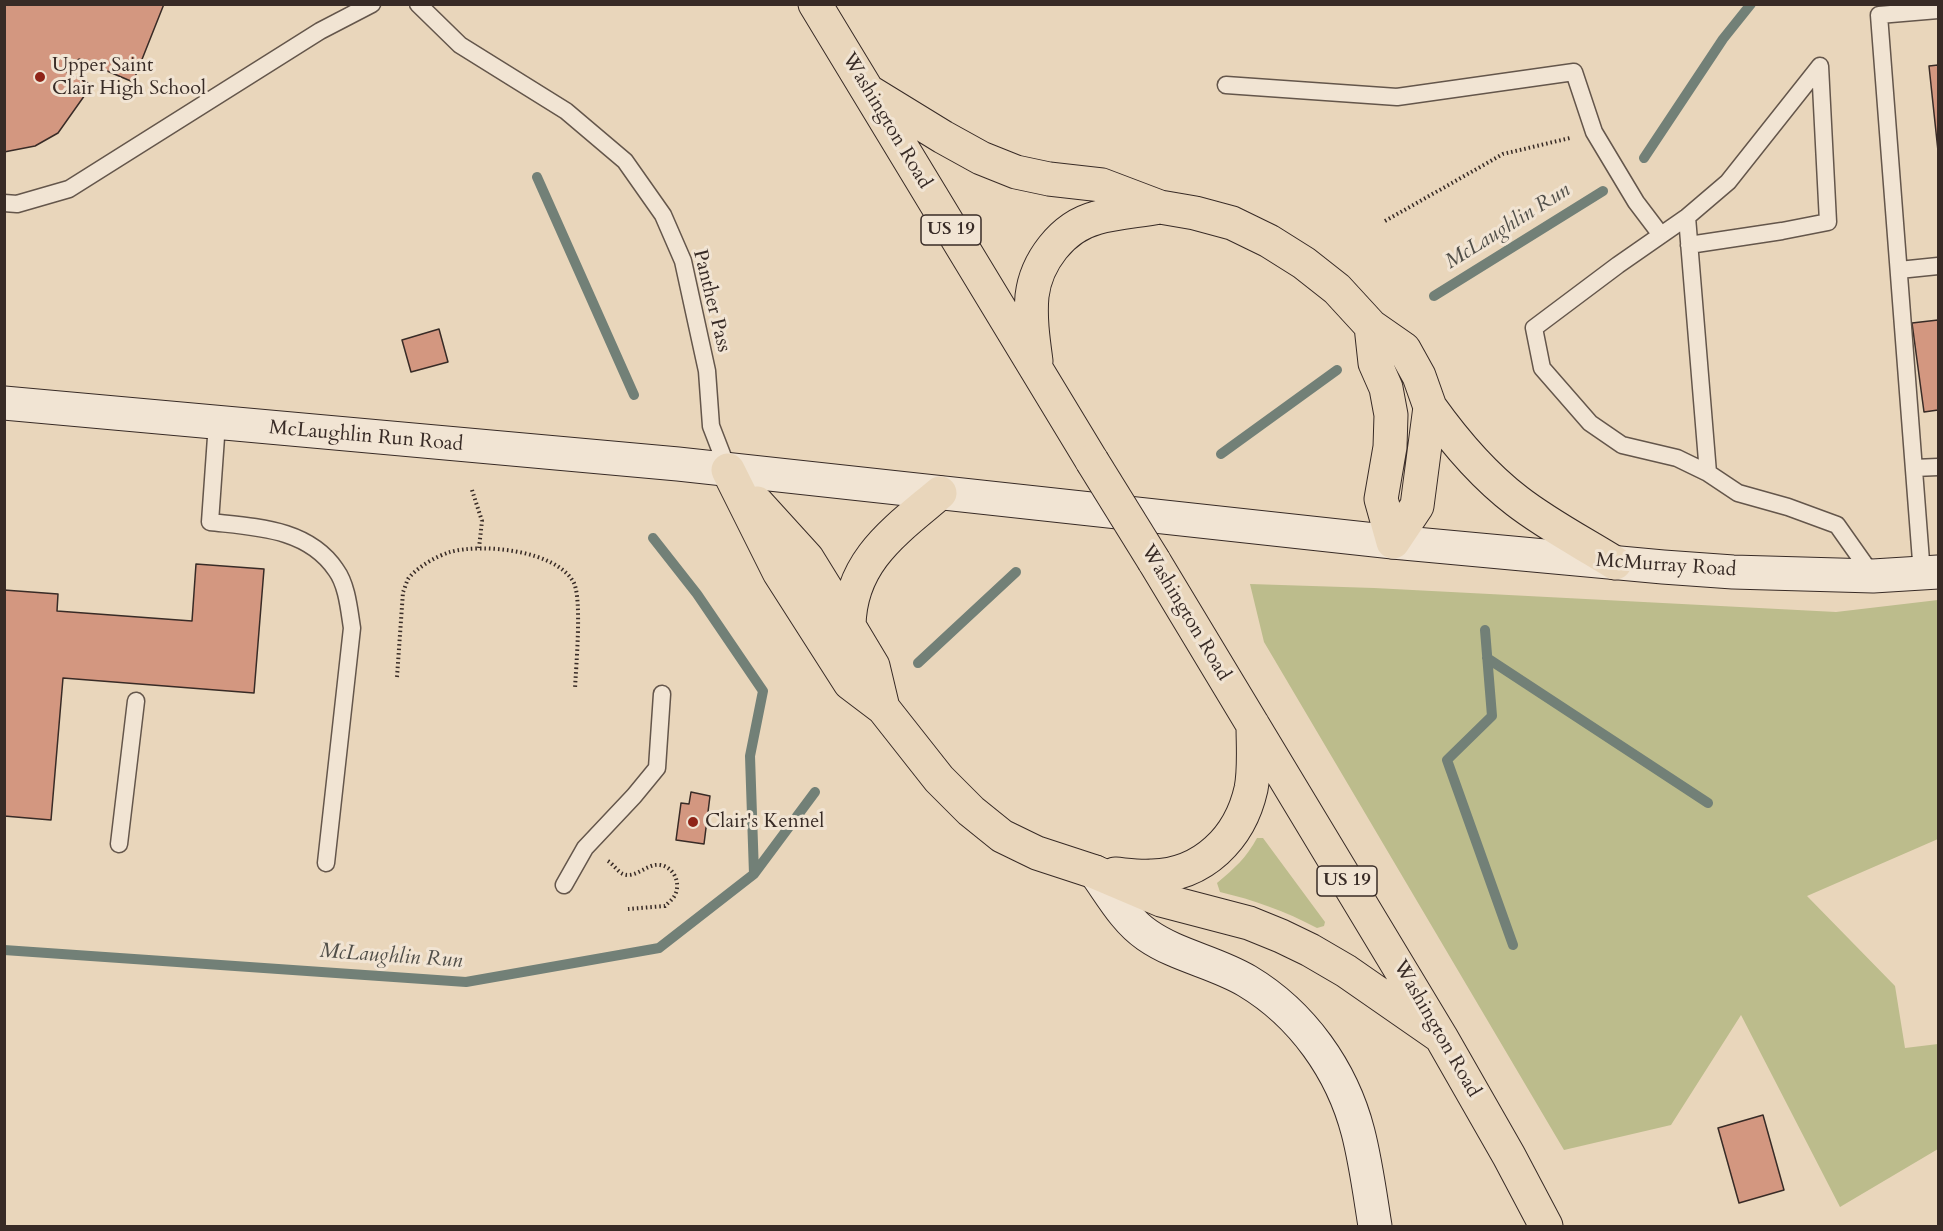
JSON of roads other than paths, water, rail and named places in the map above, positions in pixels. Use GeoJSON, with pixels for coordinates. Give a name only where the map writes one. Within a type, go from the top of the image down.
{"type":"FeatureCollection","features":[{"type":"Feature","properties":{"kind":"main road","name":"Washington Road"},"geometry":{"type":"LineString","coordinates":[[815,4],[1440,1037],[1509,1156],[1546,1227]]}},
{"type":"Feature","properties":{"kind":"main road"},"geometry":{"type":"LineString","coordinates":[[868,91],[942,137],[981,158],[1016,172],[1049,179],[1102,185],[1160,207],[1232,223],[1269,241],[1304,263],[1337,290],[1371,326],[1404,349],[1419,376],[1430,407],[1469,457],[1517,501],[1615,563]]}},
{"type":"Feature","properties":{"kind":"main road"},"geometry":{"type":"LineString","coordinates":[[1036,368],[1031,316],[1032,293],[1038,273],[1048,254],[1061,238],[1095,218],[1160,207]]}},
{"type":"Feature","properties":{"kind":"main road"},"geometry":{"type":"LineString","coordinates":[[1371,326],[1375,363],[1386,388],[1391,415],[1390,447],[1381,499],[1393,543]]}},
{"type":"Feature","properties":{"kind":"main road","name":"McLaughlin Run Road"},"geometry":{"type":"LineString","coordinates":[[4,403],[728,470],[940,493]]}},
{"type":"Feature","properties":{"kind":"main road"},"geometry":{"type":"LineString","coordinates":[[1393,543],[1417,506],[1430,407]]}},
{"type":"Feature","properties":{"kind":"main road"},"geometry":{"type":"LineString","coordinates":[[728,470],[807,558],[873,666],[883,708]]}},
{"type":"Feature","properties":{"kind":"main road"},"geometry":{"type":"LineString","coordinates":[[728,470],[779,572],[850,683],[883,708],[939,779],[971,811],[1002,836],[1036,853],[1095,872],[1161,900],[1249,922],[1310,950],[1346,971],[1440,1037]]}},
{"type":"Feature","properties":{"kind":"main road"},"geometry":{"type":"LineString","coordinates":[[849,626],[849,608],[853,591],[869,560],[903,524],[940,493]]}},
{"type":"Feature","properties":{"kind":"main road","name":"McMurray Road"},"geometry":{"type":"LineString","coordinates":[[940,493],[1393,543],[1615,563],[1733,572],[1873,576],[1930,573]]}},
{"type":"Feature","properties":{"kind":"main road"},"geometry":{"type":"LineString","coordinates":[[1095,872],[1153,876],[1180,872],[1214,855],[1226,842],[1245,810],[1251,788],[1253,725]]}},
{"type":"Feature","properties":{"kind":"main road"},"geometry":{"type":"LineString","coordinates":[[1095,872],[1130,919],[1146,934],[1166,946],[1218,966],[1247,982],[1273,999],[1297,1020],[1336,1075],[1349,1102],[1358,1132],[1375,1227]]}},
{"type":"Feature","properties":{"kind":"lane"},"geometry":{"type":"LineString","coordinates":[[4,203],[17,204],[69,189],[320,31],[372,4]]}},
{"type":"Feature","properties":{"kind":"lane","name":"Panther Pass"},"geometry":{"type":"LineString","coordinates":[[418,4],[460,45],[566,111],[625,161],[663,215],[683,261],[707,371],[711,426],[728,470]]}},
{"type":"Feature","properties":{"kind":"lane"},"geometry":{"type":"LineString","coordinates":[[1930,573],[1914,468],[1879,15],[1938,10]]}},
{"type":"Feature","properties":{"kind":"lane"},"geometry":{"type":"LineString","coordinates":[[1689,245],[1828,222],[1820,66],[1728,182],[1687,217],[1534,328],[1542,368],[1590,423],[1622,446],[1677,458],[1707,473],[1738,493],[1788,507],[1837,525],[1873,576]]}},
{"type":"Feature","properties":{"kind":"lane"},"geometry":{"type":"LineString","coordinates":[[1226,84],[1397,97],[1574,72],[1594,132],[1636,202],[1661,235]]}},
{"type":"Feature","properties":{"kind":"lane"},"geometry":{"type":"LineString","coordinates":[[1687,217],[1707,473]]}},
{"type":"Feature","properties":{"kind":"lane"},"geometry":{"type":"LineString","coordinates":[[1899,270],[1938,266]]}},
{"type":"Feature","properties":{"kind":"lane"},"geometry":{"type":"LineString","coordinates":[[217,423],[210,522],[272,530],[302,540],[321,551],[338,571],[348,602],[352,628],[326,863]]}},
{"type":"Feature","properties":{"kind":"lane"},"geometry":{"type":"LineString","coordinates":[[1914,468],[1938,467]]}},
{"type":"Feature","properties":{"kind":"lane"},"geometry":{"type":"LineString","coordinates":[[564,885],[585,848],[657,768],[662,694]]}},
{"type":"Feature","properties":{"kind":"lane"},"geometry":{"type":"LineString","coordinates":[[119,844],[136,701]]}},
{"type":"Feature","properties":{"kind":"waterway","name":"McLaughlin Run"},"geometry":{"type":"LineString","coordinates":[[1644,158],[1723,39],[1751,4]]}},
{"type":"Feature","properties":{"kind":"waterway"},"geometry":{"type":"LineString","coordinates":[[537,177],[634,395]]}},
{"type":"Feature","properties":{"kind":"waterway","name":"McLaughlin Run"},"geometry":{"type":"LineString","coordinates":[[1434,296],[1603,191]]}},
{"type":"Feature","properties":{"kind":"waterway","name":"McLaughlin Run"},"geometry":{"type":"LineString","coordinates":[[1221,454],[1337,370]]}},
{"type":"Feature","properties":{"kind":"waterway"},"geometry":{"type":"LineString","coordinates":[[653,538],[697,594],[763,691],[750,756],[754,874]]}},
{"type":"Feature","properties":{"kind":"waterway","name":"McLaughlin Run"},"geometry":{"type":"LineString","coordinates":[[918,663],[1016,572]]}},
{"type":"Feature","properties":{"kind":"waterway"},"geometry":{"type":"LineString","coordinates":[[1485,630],[1492,716],[1447,760],[1513,945]]}},
{"type":"Feature","properties":{"kind":"waterway"},"geometry":{"type":"LineString","coordinates":[[1487,658],[1708,803]]}},
{"type":"Feature","properties":{"kind":"waterway","name":"McLaughlin Run"},"geometry":{"type":"LineString","coordinates":[[4,950],[466,982],[659,948],[754,874],[815,792]]}},
{"type":"Feature","properties":{"kind":"place","name":"Upper Saint Clair High School"},"geometry":{"type":"Point","coordinates":[40,77]}},
{"type":"Feature","properties":{"kind":"place","name":"Clair's Kennel"},"geometry":{"type":"Point","coordinates":[693,822]}}]}
